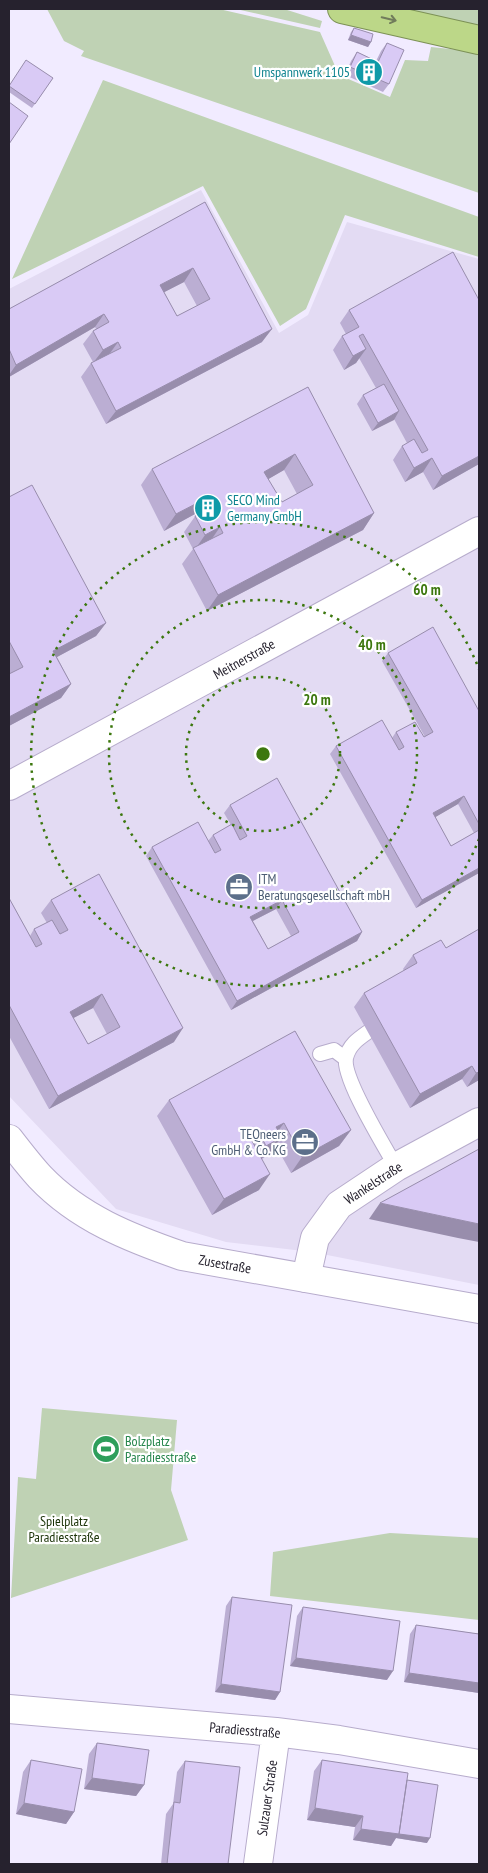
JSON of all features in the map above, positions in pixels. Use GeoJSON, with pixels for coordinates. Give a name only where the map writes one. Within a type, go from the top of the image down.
{"type":"FeatureCollection","features":[{"type":"Feature","properties":{"kind":"highway"},"geometry":{"type":"LineString","coordinates":[[342,9],[479,40]]}},
{"type":"Feature","properties":{"kind":"street","name":"Meitnerstraße"},"geometry":{"type":"LineString","coordinates":[[9,786],[479,531]]}},
{"type":"Feature","properties":{"kind":"street","name":"Wankelstraße"},"geometry":{"type":"LineString","coordinates":[[306,1278],[315,1238],[339,1205],[396,1167],[479,1122]]}},
{"type":"Feature","properties":{"kind":"street","name":"Zusestraße"},"geometry":{"type":"LineString","coordinates":[[9,1139],[40,1178],[86,1216],[134,1240],[182,1256],[479,1309]]}},
{"type":"Feature","properties":{"kind":"street","name":"Paradiesstraße"},"geometry":{"type":"LineString","coordinates":[[9,1709],[276,1732],[339,1740],[479,1764]]}},
{"type":"Feature","properties":{"kind":"street","name":"Sulzauer Straße"},"geometry":{"type":"LineString","coordinates":[[258,1864],[276,1732]]}},
{"type":"Feature","properties":{"kind":"lane"},"geometry":{"type":"LineString","coordinates":[[368,1032],[354,1042],[346,1059],[352,1084],[396,1167]]}},
{"type":"Feature","properties":{"kind":"lane"},"geometry":{"type":"LineString","coordinates":[[320,1054],[334,1050],[346,1059]]}},
{"type":"Feature","properties":{"kind":"shaded area"},"geometry":{"type":"Polygon","coordinates":[[[201,190],[279,333],[308,315],[347,222],[479,259],[479,1285],[312,1252],[226,1242],[116,1209],[9,1096],[9,289],[201,190]]]}},
{"type":"Feature","properties":{"kind":"green space"},"geometry":{"type":"Polygon","coordinates":[[[47,9],[219,9],[320,32],[339,75],[390,97],[405,60],[428,61],[431,47],[479,52],[479,193],[81,56],[84,51],[64,41],[47,9]]]}},
{"type":"Feature","properties":{"kind":"green space"},"geometry":{"type":"Polygon","coordinates":[[[236,9],[284,9],[322,21],[320,28],[236,9]]]}},
{"type":"Feature","properties":{"kind":"green space"},"geometry":{"type":"Polygon","coordinates":[[[407,9],[479,9],[479,26],[416,11],[407,9]]]}},
{"type":"Feature","properties":{"kind":"green space"},"geometry":{"type":"Polygon","coordinates":[[[103,80],[479,217],[479,257],[345,215],[306,309],[280,326],[203,186],[12,279],[103,80]]]}},
{"type":"Feature","properties":{"kind":"green space","name":"Spielplatz Paradiesstraße"},"geometry":{"type":"Polygon","coordinates":[[[42,1408],[177,1420],[171,1490],[188,1540],[11,1598],[18,1477],[36,1479],[42,1408]]]}},
{"type":"Feature","properties":{"kind":"green space"},"geometry":{"type":"Polygon","coordinates":[[[390,1533],[479,1538],[479,1620],[270,1596],[273,1552],[390,1533]]]}},
{"type":"Feature","properties":{"kind":"building"},"geometry":{"type":"Polygon","coordinates":[[[354,28],[373,34],[371,42],[351,35],[354,28]]]}},
{"type":"Feature","properties":{"kind":"building"},"geometry":{"type":"Polygon","coordinates":[[[387,43],[404,50],[389,84],[350,67],[357,52],[378,62],[387,43]]]}},
{"type":"Feature","properties":{"kind":"building"},"geometry":{"type":"Polygon","coordinates":[[[26,60],[53,78],[35,104],[9,86],[26,60]]]}},
{"type":"Feature","properties":{"kind":"building"},"geometry":{"type":"Polygon","coordinates":[[[9,102],[28,116],[9,144],[9,102]]]}},
{"type":"Feature","properties":{"kind":"building"},"geometry":{"type":"Polygon","coordinates":[[[205,202],[272,329],[116,411],[91,363],[121,348],[118,342],[103,350],[93,331],[109,322],[104,314],[16,365],[9,349],[9,309],[205,202]],[[193,268],[160,285],[177,316],[210,299],[193,268]]]}},
{"type":"Feature","properties":{"kind":"building"},"geometry":{"type":"Polygon","coordinates":[[[453,252],[479,300],[479,456],[442,476],[432,458],[414,468],[402,446],[414,439],[422,453],[428,450],[363,334],[359,336],[366,349],[353,356],[342,336],[359,327],[349,310],[453,252]]]}},
{"type":"Feature","properties":{"kind":"building"},"geometry":{"type":"Polygon","coordinates":[[[384,384],[399,411],[378,423],[363,395],[384,384]]]}},
{"type":"Feature","properties":{"kind":"building","name":"SECO Mind Germany GmbH"},"geometry":{"type":"Polygon","coordinates":[[[308,387],[374,513],[218,595],[193,548],[223,533],[220,527],[205,535],[195,516],[211,507],[207,498],[176,514],[152,469],[308,387]],[[295,454],[264,472],[282,502],[313,485],[295,454]]]}},
{"type":"Feature","properties":{"kind":"building"},"geometry":{"type":"Polygon","coordinates":[[[32,485],[106,623],[53,651],[71,684],[9,717],[9,674],[23,667],[9,641],[9,497],[32,485]]]}},
{"type":"Feature","properties":{"kind":"building"},"geometry":{"type":"Polygon","coordinates":[[[433,627],[479,711],[479,824],[464,796],[433,813],[451,846],[479,830],[479,868],[422,900],[336,746],[382,720],[399,750],[404,747],[396,732],[415,722],[424,737],[433,732],[388,653],[433,627]]]}},
{"type":"Feature","properties":{"kind":"building"},"geometry":{"type":"Polygon","coordinates":[[[277,778],[362,932],[237,1001],[152,847],[198,822],[215,853],[221,850],[213,835],[232,824],[240,840],[247,836],[230,805],[277,778]],[[282,900],[250,917],[268,949],[299,932],[282,900]]]}},
{"type":"Feature","properties":{"kind":"building"},"geometry":{"type":"Polygon","coordinates":[[[99,874],[183,1028],[58,1096],[9,1005],[9,898],[36,947],[42,944],[34,929],[52,920],[60,934],[68,930],[51,900],[99,874]],[[102,994],[70,1012],[88,1044],[120,1027],[102,994]]]}},
{"type":"Feature","properties":{"kind":"building"},"geometry":{"type":"Polygon","coordinates":[[[479,929],[479,1072],[476,1073],[472,1066],[420,1094],[364,993],[417,963],[413,955],[441,940],[446,948],[479,929]]]}},
{"type":"Feature","properties":{"kind":"building"},"geometry":{"type":"Polygon","coordinates":[[[295,1031],[351,1130],[302,1157],[284,1123],[276,1127],[282,1137],[266,1146],[261,1136],[252,1141],[270,1174],[224,1199],[169,1100],[295,1031]]]}},
{"type":"Feature","properties":{"kind":"building"},"geometry":{"type":"Polygon","coordinates":[[[479,1149],[479,1224],[380,1203],[479,1149]]]}},
{"type":"Feature","properties":{"kind":"building"},"geometry":{"type":"Polygon","coordinates":[[[232,1597],[292,1605],[280,1692],[221,1684],[232,1597]]]}},
{"type":"Feature","properties":{"kind":"building"},"geometry":{"type":"Polygon","coordinates":[[[303,1607],[400,1621],[393,1671],[296,1658],[303,1607]]]}},
{"type":"Feature","properties":{"kind":"building"},"geometry":{"type":"Polygon","coordinates":[[[416,1625],[479,1634],[479,1683],[409,1673],[416,1625]]]}},
{"type":"Feature","properties":{"kind":"building"},"geometry":{"type":"Polygon","coordinates":[[[97,1743],[149,1750],[144,1785],[92,1778],[97,1743]]]}},
{"type":"Feature","properties":{"kind":"building"},"geometry":{"type":"Polygon","coordinates":[[[31,1760],[82,1769],[74,1812],[24,1803],[31,1760]]]}},
{"type":"Feature","properties":{"kind":"building"},"geometry":{"type":"Polygon","coordinates":[[[322,1760],[408,1773],[399,1834],[361,1829],[363,1816],[315,1808],[322,1760]]]}},
{"type":"Feature","properties":{"kind":"building"},"geometry":{"type":"Polygon","coordinates":[[[185,1761],[240,1767],[228,1864],[167,1864],[174,1802],[180,1803],[185,1761]]]}},
{"type":"Feature","properties":{"kind":"building"},"geometry":{"type":"Polygon","coordinates":[[[407,1780],[438,1785],[430,1838],[399,1834],[407,1780]]]}},
{"type":"Feature","properties":{"kind":"place","name":"Umspannwerk 1105"},"geometry":{"type":"Point","coordinates":[369,72]}},
{"type":"Feature","properties":{"kind":"place","name":"SECO Mind Germany GmbH"},"geometry":{"type":"Point","coordinates":[208,508]}},
{"type":"Feature","properties":{"kind":"place","name":"ITM Beratungsgesellschaft mbH"},"geometry":{"type":"Point","coordinates":[239,887]}},
{"type":"Feature","properties":{"kind":"place","name":"TEQneers GmbH & Co. KG"},"geometry":{"type":"Point","coordinates":[305,1142]}},
{"type":"Feature","properties":{"kind":"place","name":"Bolzplatz Paradiesstraße"},"geometry":{"type":"Point","coordinates":[106,1449]}}]}
